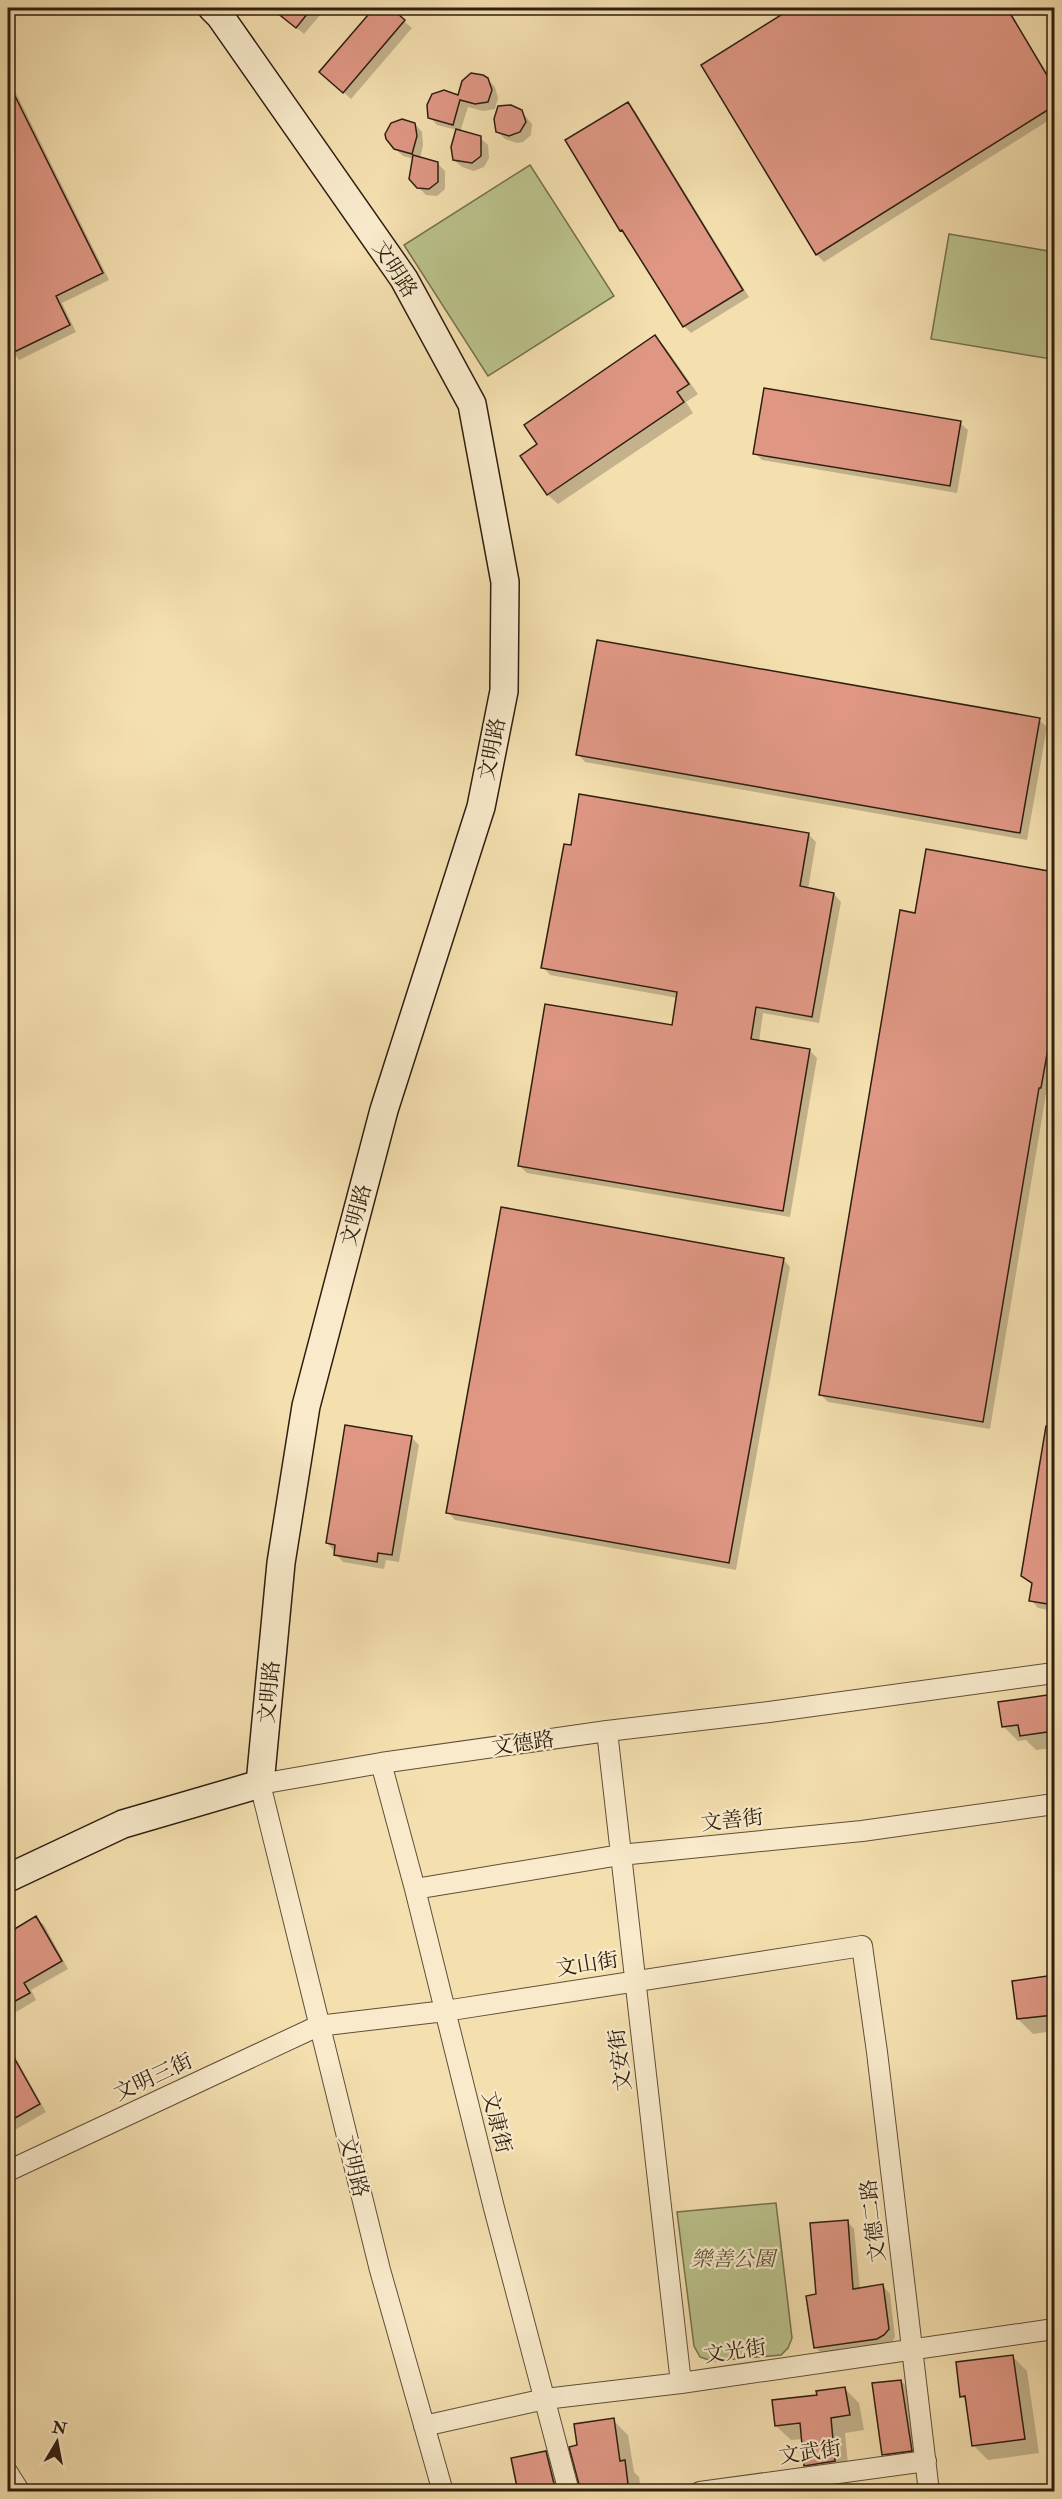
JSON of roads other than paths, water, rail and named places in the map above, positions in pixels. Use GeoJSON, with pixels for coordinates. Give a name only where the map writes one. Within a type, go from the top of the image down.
{"type":"FeatureCollection","features":[{"type":"Feature","properties":{"kind":"street","name":"文明路"},"geometry":{"type":"LineString","coordinates":[[212,8],[220,16],[404,279],[472,404],[505,582],[504,691],[481,807],[384,1110],[306,1406],[281,1563],[260,1784],[380,2271],[443,2492]]}},
{"type":"Feature","properties":{"kind":"street","name":"文德路"},"geometry":{"type":"LineString","coordinates":[[8,1878],[123,1824],[260,1784],[381,1763],[607,1731],[769,1712],[1054,1673]]}},
{"type":"Feature","properties":{"kind":"street","name":"文安街"},"geometry":{"type":"LineString","coordinates":[[607,1731],[681,2383]]}},
{"type":"Feature","properties":{"kind":"street","name":"文康街"},"geometry":{"type":"LineString","coordinates":[[381,1763],[569,2492]]}},
{"type":"Feature","properties":{"kind":"street","name":"文善街"},"geometry":{"type":"LineString","coordinates":[[415,1889],[620,1855],[862,1831],[1054,1804]]}},
{"type":"Feature","properties":{"kind":"street","name":"文山街"},"geometry":{"type":"LineString","coordinates":[[318,2026],[445,2011],[862,1946]]}},
{"type":"Feature","properties":{"kind":"street","name":"文德二路"},"geometry":{"type":"LineString","coordinates":[[862,1946],[877,2052],[929,2492]]}},
{"type":"Feature","properties":{"kind":"street","name":"文明三街"},"geometry":{"type":"LineString","coordinates":[[8,2171],[318,2026]]}},
{"type":"Feature","properties":{"kind":"street","name":"文光街"},"geometry":{"type":"LineString","coordinates":[[424,2426],[545,2399],[681,2383],[1054,2329]]}},
{"type":"Feature","properties":{"kind":"street","name":"文武街"},"geometry":{"type":"LineString","coordinates":[[700,2492],[926,2461]]}},
{"type":"Feature","properties":{"kind":"street"},"geometry":{"type":"LineString","coordinates":[[8,2473],[20,2492]]}},
{"type":"Feature","properties":{"kind":"park label","name":"樂善公園"},"geometry":{"type":"Point","coordinates":[733,2259]}}]}
